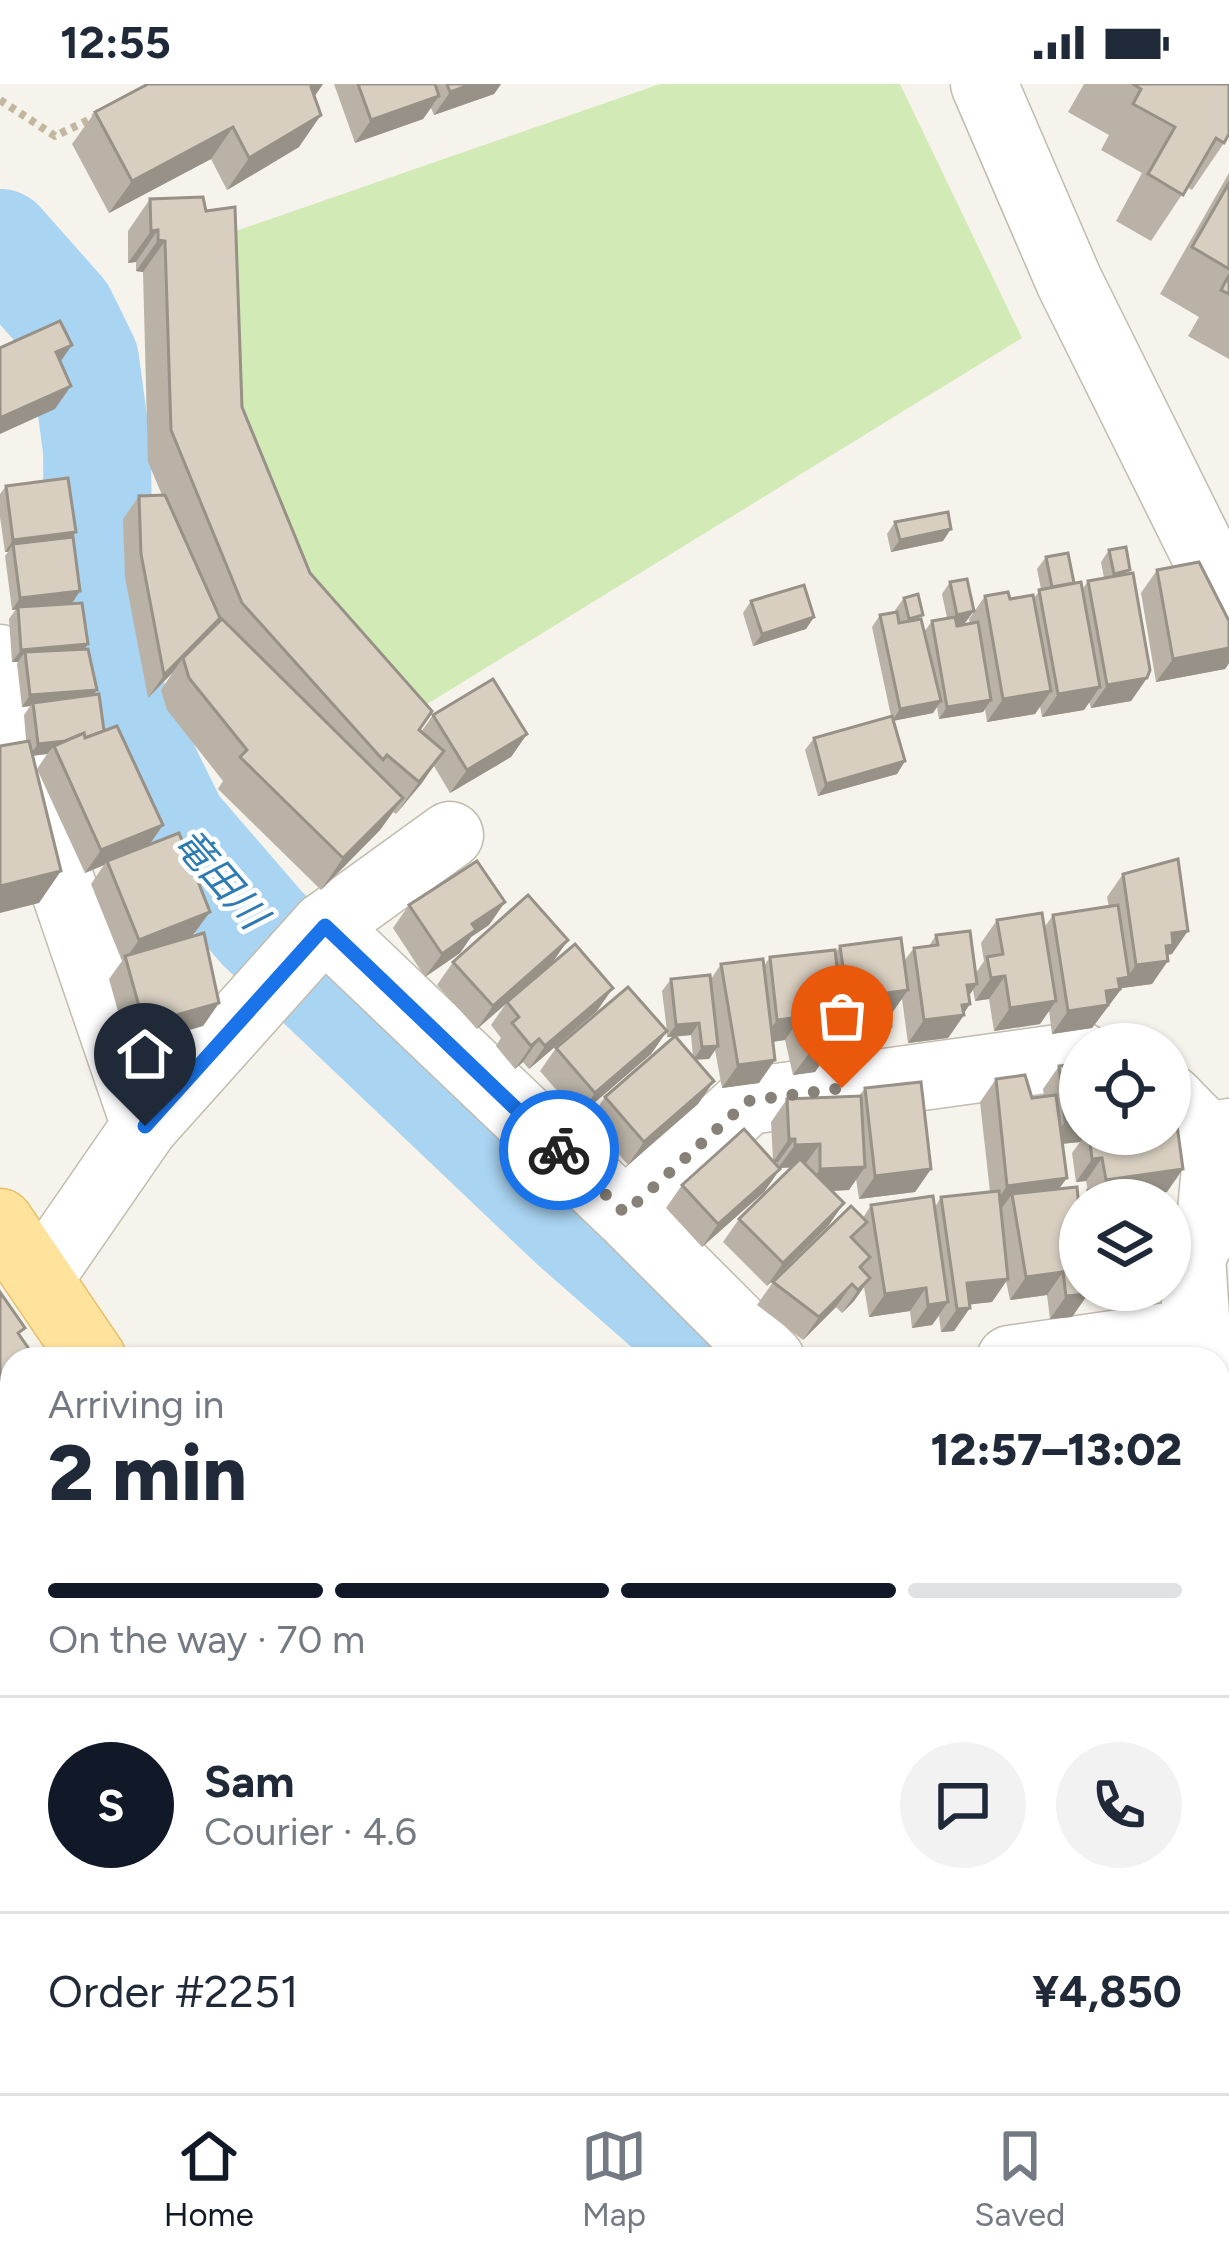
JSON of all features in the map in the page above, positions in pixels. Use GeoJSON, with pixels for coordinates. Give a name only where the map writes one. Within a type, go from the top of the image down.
{"type":"FeatureCollection","features":[{"type":"Feature","properties":{"kind":"main road"},"geometry":{"type":"LineString","coordinates":[[0,1222],[85,1347]]}},
{"type":"Feature","properties":{"kind":"street"},"geometry":{"type":"LineString","coordinates":[[984,84],[1069,280],[1203,493],[1229,604]]}},
{"type":"Feature","properties":{"kind":"street"},"geometry":{"type":"LineString","coordinates":[[0,658],[19,758],[145,1126]]}},
{"type":"Feature","properties":{"kind":"street"},"geometry":{"type":"LineString","coordinates":[[40,1278],[145,1126],[320,931],[451,835]]}},
{"type":"Feature","properties":{"kind":"street"},"geometry":{"type":"LineString","coordinates":[[320,931],[625,1213],[759,1347]]}},
{"type":"Feature","properties":{"kind":"street"},"geometry":{"type":"LineString","coordinates":[[625,1213],[748,1101],[1059,1058]]}},
{"type":"Feature","properties":{"kind":"street"},"geometry":{"type":"LineString","coordinates":[[1191,1114],[1223,1139],[1210,1222],[1192,1256],[1213,1347]]}},
{"type":"Feature","properties":{"kind":"path"},"geometry":{"type":"LineString","coordinates":[[0,100],[55,136],[109,110]]}},
{"type":"Feature","properties":{"kind":"green space"},"geometry":{"type":"Polygon","coordinates":[[[660,84],[900,84],[1022,338],[393,725],[220,439],[213,239],[660,84]]]}},
{"type":"Feature","properties":{"kind":"building"},"geometry":{"type":"Polygon","coordinates":[[[148,84],[317,84],[311,87],[321,115],[249,158],[233,127],[132,181],[95,112],[148,84]]]}},
{"type":"Feature","properties":{"kind":"building"},"geometry":{"type":"Polygon","coordinates":[[[358,84],[435,84],[439,96],[371,120],[358,84]]]}},
{"type":"Feature","properties":{"kind":"building"},"geometry":{"type":"Polygon","coordinates":[[[447,84],[472,84],[450,92],[447,84]]]}},
{"type":"Feature","properties":{"kind":"building"},"geometry":{"type":"Polygon","coordinates":[[[1133,84],[1229,84],[1229,134],[1224,143],[1216,138],[1183,195],[1148,174],[1175,127],[1133,104],[1141,89],[1133,84]]]}},
{"type":"Feature","properties":{"kind":"building"},"geometry":{"type":"Polygon","coordinates":[[[1229,183],[1229,269],[1192,247],[1229,183]]]}},
{"type":"Feature","properties":{"kind":"building"},"geometry":{"type":"Polygon","coordinates":[[[203,197],[206,211],[235,207],[242,407],[310,573],[432,711],[419,730],[444,751],[419,782],[387,755],[383,760],[242,603],[171,430],[165,241],[158,240],[158,230],[151,231],[150,199],[203,197]]]}},
{"type":"Feature","properties":{"kind":"building"},"geometry":{"type":"Polygon","coordinates":[[[60,321],[72,345],[56,352],[71,386],[0,418],[0,348],[60,321]]]}},
{"type":"Feature","properties":{"kind":"building"},"geometry":{"type":"Polygon","coordinates":[[[68,478],[76,532],[13,540],[6,486],[68,478]]]}},
{"type":"Feature","properties":{"kind":"building"},"geometry":{"type":"Polygon","coordinates":[[[165,495],[220,618],[164,675],[141,554],[139,496],[165,495]]]}},
{"type":"Feature","properties":{"kind":"building"},"geometry":{"type":"Polygon","coordinates":[[[948,512],[951,529],[900,540],[895,522],[948,512]]]}},
{"type":"Feature","properties":{"kind":"building"},"geometry":{"type":"Polygon","coordinates":[[[73,537],[80,591],[20,598],[13,544],[73,537]]]}},
{"type":"Feature","properties":{"kind":"building"},"geometry":{"type":"Polygon","coordinates":[[[1126,547],[1130,570],[1114,574],[1109,550],[1126,547]]]}},
{"type":"Feature","properties":{"kind":"building"},"geometry":{"type":"Polygon","coordinates":[[[1068,553],[1074,583],[1052,587],[1046,557],[1068,553]]]}},
{"type":"Feature","properties":{"kind":"building"},"geometry":{"type":"Polygon","coordinates":[[[1199,562],[1229,621],[1229,648],[1173,659],[1157,570],[1199,562]]]}},
{"type":"Feature","properties":{"kind":"building"},"geometry":{"type":"Polygon","coordinates":[[[1133,573],[1150,670],[1147,678],[1107,685],[1088,581],[1133,573]]]}},
{"type":"Feature","properties":{"kind":"building"},"geometry":{"type":"Polygon","coordinates":[[[967,579],[974,611],[957,615],[950,582],[967,579]]]}},
{"type":"Feature","properties":{"kind":"building"},"geometry":{"type":"Polygon","coordinates":[[[1081,582],[1100,687],[1058,694],[1039,590],[1081,582]]]}},
{"type":"Feature","properties":{"kind":"building"},"geometry":{"type":"Polygon","coordinates":[[[804,585],[814,617],[762,634],[751,601],[804,585]]]}},
{"type":"Feature","properties":{"kind":"building"},"geometry":{"type":"Polygon","coordinates":[[[1008,592],[1010,599],[1033,595],[1051,691],[1003,699],[985,596],[1008,592]]]}},
{"type":"Feature","properties":{"kind":"building"},"geometry":{"type":"Polygon","coordinates":[[[918,594],[923,615],[909,619],[904,598],[918,594]]]}},
{"type":"Feature","properties":{"kind":"building"},"geometry":{"type":"Polygon","coordinates":[[[82,603],[88,644],[21,650],[18,607],[82,603]]]}},
{"type":"Feature","properties":{"kind":"building"},"geometry":{"type":"Polygon","coordinates":[[[897,612],[899,623],[921,619],[941,701],[900,709],[880,615],[897,612]]]}},
{"type":"Feature","properties":{"kind":"building"},"geometry":{"type":"Polygon","coordinates":[[[955,617],[957,626],[978,622],[991,700],[947,707],[932,621],[955,617]]]}},
{"type":"Feature","properties":{"kind":"building"},"geometry":{"type":"Polygon","coordinates":[[[222,619],[403,798],[343,858],[240,757],[247,750],[189,678],[183,658],[222,619]]]}},
{"type":"Feature","properties":{"kind":"building"},"geometry":{"type":"Polygon","coordinates":[[[88,649],[97,690],[30,695],[25,652],[88,649]]]}},
{"type":"Feature","properties":{"kind":"building"},"geometry":{"type":"Polygon","coordinates":[[[493,679],[527,734],[467,770],[433,715],[493,679]]]}},
{"type":"Feature","properties":{"kind":"building"},"geometry":{"type":"Polygon","coordinates":[[[99,694],[104,731],[38,744],[33,703],[99,694]]]}},
{"type":"Feature","properties":{"kind":"building"},"geometry":{"type":"Polygon","coordinates":[[[892,716],[905,761],[826,784],[814,738],[892,716]]]}},
{"type":"Feature","properties":{"kind":"building"},"geometry":{"type":"Polygon","coordinates":[[[117,726],[163,825],[101,850],[54,746],[117,726]]]}},
{"type":"Feature","properties":{"kind":"building"},"geometry":{"type":"Polygon","coordinates":[[[29,741],[61,871],[0,886],[0,746],[29,741]]]}},
{"type":"Feature","properties":{"kind":"building"},"geometry":{"type":"Polygon","coordinates":[[[179,833],[210,912],[139,940],[107,861],[179,833]]]}},
{"type":"Feature","properties":{"kind":"building"},"geometry":{"type":"Polygon","coordinates":[[[1178,859],[1188,931],[1172,933],[1173,945],[1166,946],[1168,961],[1136,965],[1123,874],[1178,859]]]}},
{"type":"Feature","properties":{"kind":"building"},"geometry":{"type":"Polygon","coordinates":[[[477,861],[505,902],[472,924],[476,930],[442,954],[409,905],[477,861]]]}},
{"type":"Feature","properties":{"kind":"building"},"geometry":{"type":"Polygon","coordinates":[[[528,895],[568,940],[493,1006],[453,962],[528,895]]]}},
{"type":"Feature","properties":{"kind":"building"},"geometry":{"type":"Polygon","coordinates":[[[1118,905],[1129,977],[1118,979],[1120,989],[1106,991],[1108,1005],[1068,1011],[1053,915],[1118,905]]]}},
{"type":"Feature","properties":{"kind":"building"},"geometry":{"type":"Polygon","coordinates":[[[1042,913],[1056,1001],[1010,1008],[1005,976],[991,978],[987,957],[1003,954],[997,920],[1042,913]]]}},
{"type":"Feature","properties":{"kind":"building"},"geometry":{"type":"Polygon","coordinates":[[[970,931],[977,984],[967,985],[970,1004],[962,1005],[964,1015],[924,1020],[914,948],[938,945],[936,935],[970,931]]]}},
{"type":"Feature","properties":{"kind":"building"},"geometry":{"type":"Polygon","coordinates":[[[204,933],[219,1003],[144,1024],[125,956],[204,933]]]}},
{"type":"Feature","properties":{"kind":"building"},"geometry":{"type":"Polygon","coordinates":[[[901,938],[908,990],[887,993],[891,1026],[852,1031],[840,946],[901,938]]]}},
{"type":"Feature","properties":{"kind":"building"},"geometry":{"type":"Polygon","coordinates":[[[575,944],[613,988],[545,1046],[539,1039],[531,1046],[512,1023],[519,1017],[507,1002],[575,944]]]}},
{"type":"Feature","properties":{"kind":"building"},"geometry":{"type":"Polygon","coordinates":[[[835,950],[844,1025],[829,1027],[831,1049],[810,1052],[801,1017],[777,1020],[770,957],[835,950]]]}},
{"type":"Feature","properties":{"kind":"building"},"geometry":{"type":"Polygon","coordinates":[[[763,959],[775,1060],[738,1065],[721,964],[763,959]]]}},
{"type":"Feature","properties":{"kind":"building"},"geometry":{"type":"Polygon","coordinates":[[[710,975],[718,1046],[702,1047],[699,1023],[676,1025],[671,979],[710,975]]]}},
{"type":"Feature","properties":{"kind":"building"},"geometry":{"type":"Polygon","coordinates":[[[628,987],[667,1031],[595,1093],[556,1048],[628,987]]]}},
{"type":"Feature","properties":{"kind":"building"},"geometry":{"type":"Polygon","coordinates":[[[675,1036],[714,1081],[644,1142],[605,1097],[675,1036]]]}},
{"type":"Feature","properties":{"kind":"building"},"geometry":{"type":"Polygon","coordinates":[[[1025,1075],[1032,1098],[1056,1095],[1059,1155],[1064,1155],[1067,1178],[1007,1186],[996,1079],[1025,1075]]]}},
{"type":"Feature","properties":{"kind":"building"},"geometry":{"type":"Polygon","coordinates":[[[921,1082],[931,1169],[875,1176],[865,1088],[921,1082]]]}},
{"type":"Feature","properties":{"kind":"building"},"geometry":{"type":"Polygon","coordinates":[[[861,1096],[865,1167],[820,1169],[820,1144],[795,1145],[795,1139],[789,1139],[787,1099],[861,1096]]]}},
{"type":"Feature","properties":{"kind":"building"},"geometry":{"type":"Polygon","coordinates":[[[744,1129],[780,1169],[718,1224],[682,1185],[744,1129]]]}},
{"type":"Feature","properties":{"kind":"building"},"geometry":{"type":"Polygon","coordinates":[[[1092,1155],[1181,1155],[1183,1169],[1106,1179],[1102,1158],[1092,1159],[1092,1155]]]}},
{"type":"Feature","properties":{"kind":"building"},"geometry":{"type":"Polygon","coordinates":[[[800,1159],[844,1203],[783,1263],[739,1219],[800,1159]]]}},
{"type":"Feature","properties":{"kind":"building"},"geometry":{"type":"Polygon","coordinates":[[[1059,1189],[1059,1273],[1026,1277],[1012,1194],[1059,1189]]]}},
{"type":"Feature","properties":{"kind":"building"},"geometry":{"type":"Polygon","coordinates":[[[999,1191],[1008,1279],[967,1283],[970,1308],[957,1309],[941,1197],[999,1191]]]}},
{"type":"Feature","properties":{"kind":"building"},"geometry":{"type":"Polygon","coordinates":[[[933,1196],[948,1302],[928,1305],[926,1288],[885,1294],[871,1205],[933,1196]]]}},
{"type":"Feature","properties":{"kind":"building"},"geometry":{"type":"Polygon","coordinates":[[[851,1206],[867,1222],[851,1237],[870,1257],[860,1267],[870,1278],[858,1290],[852,1284],[819,1317],[773,1282],[851,1206]]]}},
{"type":"Feature","properties":{"kind":"building"},"geometry":{"type":"Polygon","coordinates":[[[0,1292],[25,1328],[18,1333],[28,1347],[0,1347],[0,1292]]]}},
{"type":"Feature","properties":{"kind":"waterway","name":"竜田川"},"geometry":{"type":"LineString","coordinates":[[0,243],[62,313],[85,360],[97,449],[99,633],[114,705],[174,826],[262,928],[572,1223],[713,1347]]}},
{"type":"Feature","properties":{"kind":"way so far"},"geometry":{"type":"LineString","coordinates":[[559,1150],[625,1213],[748,1101],[842,1088]]}},
{"type":"Feature","properties":{"kind":"route"},"geometry":{"type":"LineString","coordinates":[[145,1126],[325,926],[559,1150]]}}]}
